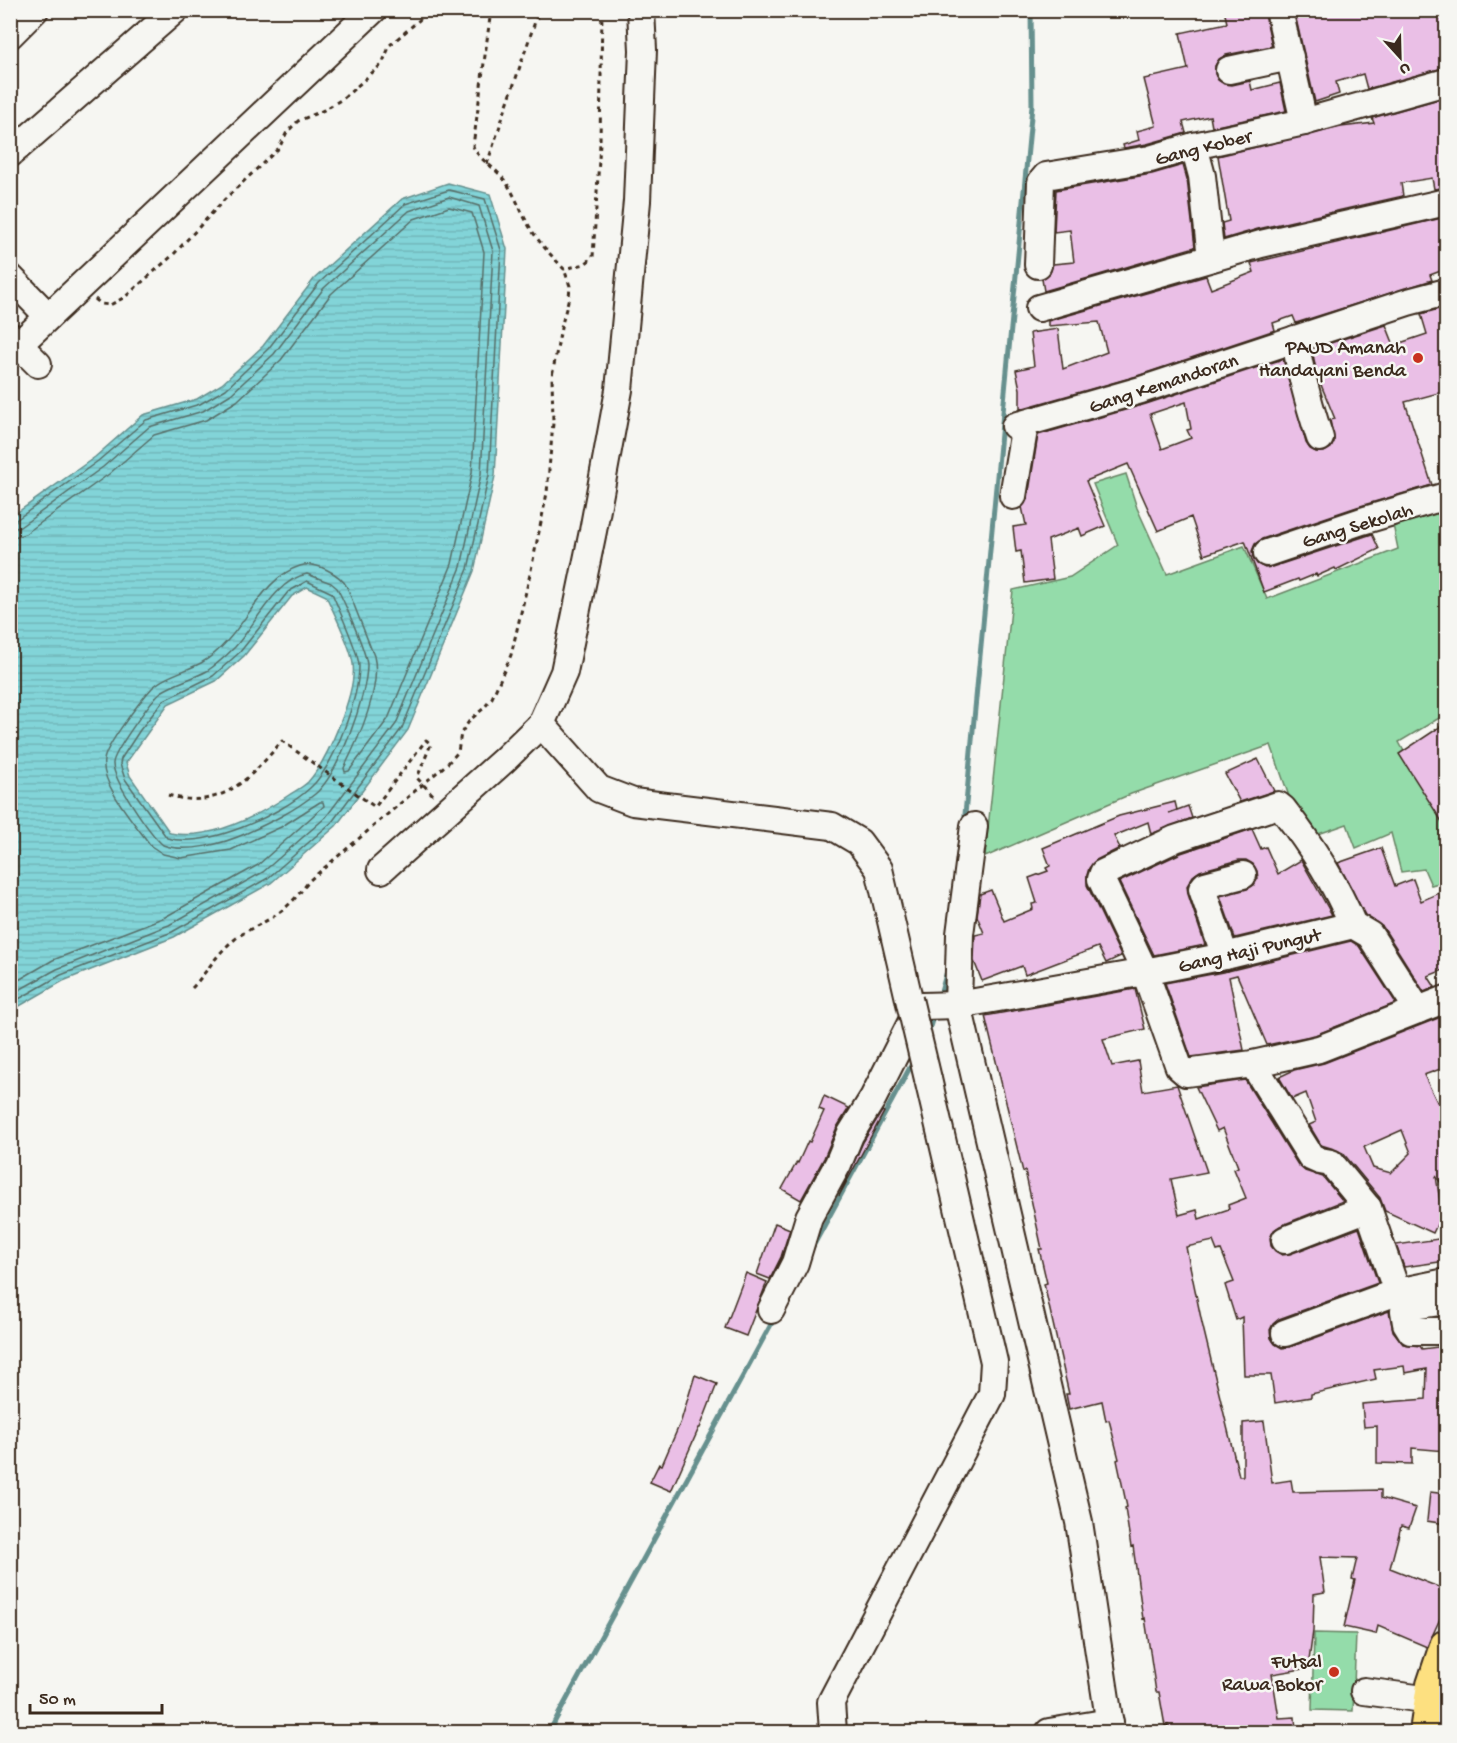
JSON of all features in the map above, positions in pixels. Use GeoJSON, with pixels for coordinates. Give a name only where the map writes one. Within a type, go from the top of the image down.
{"type":"FeatureCollection","features":[{"type":"Feature","properties":{"kind":"main road"},"geometry":{"type":"LineString","coordinates":[[1426,1732],[1446,1646]]}},
{"type":"Feature","properties":{"kind":"street"},"geometry":{"type":"LineString","coordinates":[[10,35],[35,10]]}},
{"type":"Feature","properties":{"kind":"street"},"geometry":{"type":"LineString","coordinates":[[10,154],[175,10]]}},
{"type":"Feature","properties":{"kind":"street"},"geometry":{"type":"LineString","coordinates":[[35,367],[13,346],[80,287],[373,10]]}},
{"type":"Feature","properties":{"kind":"street"},"geometry":{"type":"LineString","coordinates":[[381,870],[541,724],[564,672],[619,390],[637,201],[642,50],[641,10]]}},
{"type":"Feature","properties":{"kind":"street"},"geometry":{"type":"LineString","coordinates":[[1279,10],[1304,122]]}},
{"type":"Feature","properties":{"kind":"street"},"geometry":{"type":"LineString","coordinates":[[1229,70],[1290,57]]}},
{"type":"Feature","properties":{"kind":"street","name":"Gang Kober"},"geometry":{"type":"LineString","coordinates":[[1038,265],[1041,182],[1046,176],[1150,159],[1194,146],[1304,122],[1446,82]]}},
{"type":"Feature","properties":{"kind":"street"},"geometry":{"type":"LineString","coordinates":[[1194,146],[1202,176],[1211,258]]}},
{"type":"Feature","properties":{"kind":"street"},"geometry":{"type":"LineString","coordinates":[[1038,308],[1262,244],[1446,202]]}},
{"type":"Feature","properties":{"kind":"street"},"geometry":{"type":"LineString","coordinates":[[10,277],[48,316]]}},
{"type":"Feature","properties":{"kind":"street","name":"Gang Kemandoran"},"geometry":{"type":"LineString","coordinates":[[1013,496],[1020,425],[1141,390],[1446,292]]}},
{"type":"Feature","properties":{"kind":"street"},"geometry":{"type":"LineString","coordinates":[[1295,339],[1304,389],[1320,438]]}},
{"type":"Feature","properties":{"kind":"street","name":"Gang Sekolah"},"geometry":{"type":"LineString","coordinates":[[1267,553],[1446,496]]}},
{"type":"Feature","properties":{"kind":"street"},"geometry":{"type":"LineString","coordinates":[[541,724],[599,789],[633,802],[832,826],[859,842],[879,869],[936,1004],[1080,1522],[1111,1727],[1049,1732]]}},
{"type":"Feature","properties":{"kind":"street"},"geometry":{"type":"LineString","coordinates":[[1418,1010],[1370,935],[1353,925],[1341,896],[1310,843],[1278,805],[1175,839],[1102,873],[1101,879],[1145,972],[1179,1068],[1186,1073],[1253,1065],[1319,1049],[1446,999]]}},
{"type":"Feature","properties":{"kind":"street"},"geometry":{"type":"LineString","coordinates":[[833,1732],[831,1702],[992,1394],[994,1362],[928,1079],[936,1004],[960,934],[974,826]]}},
{"type":"Feature","properties":{"kind":"street"},"geometry":{"type":"LineString","coordinates":[[1224,956],[1202,889],[1205,885],[1243,875]]}},
{"type":"Feature","properties":{"kind":"street","name":"Gang Haji Pungut"},"geometry":{"type":"LineString","coordinates":[[936,1004],[1145,972],[1224,956],[1353,925]]}},
{"type":"Feature","properties":{"kind":"street"},"geometry":{"type":"LineString","coordinates":[[771,1310],[795,1263],[809,1217],[838,1164],[850,1135],[873,1098],[918,1009],[936,1004]]}},
{"type":"Feature","properties":{"kind":"street"},"geometry":{"type":"LineString","coordinates":[[1253,1065],[1311,1156],[1331,1163],[1368,1208],[1397,1292]]}},
{"type":"Feature","properties":{"kind":"street"},"geometry":{"type":"LineString","coordinates":[[1285,1240],[1368,1208]]}},
{"type":"Feature","properties":{"kind":"street"},"geometry":{"type":"LineString","coordinates":[[1285,1333],[1397,1292],[1446,1282]]}},
{"type":"Feature","properties":{"kind":"street"},"geometry":{"type":"LineString","coordinates":[[1446,1301],[1407,1307],[1404,1311],[1406,1323],[1411,1331],[1446,1331]]}},
{"type":"Feature","properties":{"kind":"street"},"geometry":{"type":"LineString","coordinates":[[1364,1691],[1437,1691]]}},
{"type":"Feature","properties":{"kind":"path"},"geometry":{"type":"LineString","coordinates":[[80,287],[101,304],[110,305],[125,297],[173,255],[225,199],[279,148],[287,132],[298,121],[344,98],[382,64],[390,45],[431,10]]}},
{"type":"Feature","properties":{"kind":"path"},"geometry":{"type":"LineString","coordinates":[[192,988],[219,953],[251,927],[273,917],[288,906],[298,897],[310,880],[458,752],[461,733],[470,720],[492,698],[511,655],[547,493],[553,423],[552,376],[570,286],[564,269],[545,249],[530,228],[512,190],[501,175],[477,155],[473,147],[491,10]]}},
{"type":"Feature","properties":{"kind":"path"},"geometry":{"type":"LineString","coordinates":[[487,164],[539,10]]}},
{"type":"Feature","properties":{"kind":"path"},"geometry":{"type":"LineString","coordinates":[[564,269],[585,264],[592,257],[600,143],[602,10]]}},
{"type":"Feature","properties":{"kind":"path"},"geometry":{"type":"LineString","coordinates":[[168,795],[182,799],[199,799],[225,793],[252,776],[282,741],[375,807],[426,740],[431,744],[417,778],[448,810]]}},
{"type":"Feature","properties":{"kind":"green space"},"geometry":{"type":"Polygon","coordinates":[[[1126,474],[1137,508],[1167,574],[1244,546],[1267,599],[1398,549],[1391,515],[1446,501],[1446,714],[1399,742],[1446,829],[1446,881],[1431,885],[1424,869],[1401,872],[1391,833],[1356,848],[1347,824],[1304,839],[1271,745],[1131,794],[985,857],[1013,590],[1070,577],[1118,545],[1093,484],[1126,474]]]}},
{"type":"Feature","properties":{"kind":"green space","name":"Futsal Rawa Bokor"},"geometry":{"type":"Polygon","coordinates":[[[1314,1633],[1356,1634],[1353,1711],[1312,1710],[1314,1633]]]}},
{"type":"Feature","properties":{"kind":"water"},"geometry":{"type":"Polygon","coordinates":[[[448,183],[490,194],[507,249],[495,476],[474,571],[408,730],[336,826],[271,883],[174,937],[63,981],[11,1011],[11,517],[95,457],[143,415],[197,399],[222,384],[263,346],[314,279],[402,199],[448,183]],[[307,587],[292,596],[244,656],[216,681],[168,704],[126,763],[130,776],[170,833],[201,834],[248,819],[299,789],[316,772],[332,743],[346,708],[353,676],[349,648],[326,596],[307,587]]]}},
{"type":"Feature","properties":{"kind":"building"},"geometry":{"type":"Polygon","coordinates":[[[1224,10],[1264,10],[1272,46],[1226,55],[1219,59],[1215,66],[1218,80],[1232,85],[1250,81],[1252,90],[1280,83],[1286,111],[1212,127],[1210,116],[1183,122],[1186,133],[1124,148],[1123,145],[1139,140],[1137,131],[1156,126],[1144,79],[1188,69],[1180,33],[1227,23],[1224,10]]]}},
{"type":"Feature","properties":{"kind":"building"},"geometry":{"type":"Polygon","coordinates":[[[1294,10],[1446,10],[1446,67],[1367,89],[1363,74],[1336,82],[1339,94],[1315,102],[1294,10]]]}},
{"type":"Feature","properties":{"kind":"building"},"geometry":{"type":"Polygon","coordinates":[[[1446,97],[1446,187],[1434,189],[1432,178],[1401,183],[1403,196],[1224,239],[1222,223],[1229,221],[1218,156],[1341,127],[1374,123],[1372,118],[1446,97]]]}},
{"type":"Feature","properties":{"kind":"building"},"geometry":{"type":"Polygon","coordinates":[[[1183,165],[1187,179],[1195,247],[1044,291],[1042,279],[1050,273],[1053,264],[1074,262],[1070,230],[1054,232],[1056,190],[1152,174],[1183,165]]]}},
{"type":"Feature","properties":{"kind":"building"},"geometry":{"type":"Polygon","coordinates":[[[1446,217],[1446,269],[1430,275],[1432,280],[1296,323],[1293,316],[1273,323],[1275,330],[1137,376],[1020,409],[1020,389],[1016,370],[1034,366],[1030,333],[1058,329],[1063,369],[1107,352],[1099,322],[1048,326],[1048,321],[1206,276],[1211,289],[1254,272],[1251,263],[1446,217]]]}},
{"type":"Feature","properties":{"kind":"building"},"geometry":{"type":"Polygon","coordinates":[[[1446,307],[1446,391],[1405,402],[1432,485],[1262,539],[1255,544],[1252,551],[1257,564],[1265,568],[1372,534],[1379,549],[1336,570],[1335,568],[1299,581],[1298,579],[1264,592],[1245,541],[1204,555],[1191,517],[1158,531],[1128,464],[1086,481],[1105,526],[1082,536],[1079,528],[1048,540],[1053,579],[1025,583],[1021,551],[1016,552],[1013,527],[1026,525],[1022,507],[1028,498],[1038,435],[1146,404],[1283,359],[1306,443],[1316,452],[1324,452],[1331,448],[1334,442],[1330,420],[1335,419],[1317,375],[1312,349],[1386,325],[1394,345],[1427,334],[1421,314],[1446,307]],[[1186,402],[1150,414],[1162,449],[1191,438],[1187,430],[1191,429],[1186,402]]]}},
{"type":"Feature","properties":{"kind":"building"},"geometry":{"type":"Polygon","coordinates":[[[1446,723],[1446,828],[1399,754],[1446,723]]]}},
{"type":"Feature","properties":{"kind":"building"},"geometry":{"type":"Polygon","coordinates":[[[1258,759],[1274,791],[1240,802],[1225,774],[1258,759]]]}},
{"type":"Feature","properties":{"kind":"building"},"geometry":{"type":"Polygon","coordinates":[[[1175,802],[1177,810],[1169,813],[1188,806],[1192,818],[1151,834],[1148,822],[1114,836],[1120,848],[1096,860],[1089,868],[1087,885],[1121,956],[1106,963],[1098,947],[1025,975],[1022,966],[982,981],[974,961],[975,935],[984,933],[977,916],[980,894],[991,890],[1004,921],[1033,909],[1032,904],[1037,903],[1029,878],[1048,871],[1046,868],[1050,866],[1043,848],[1119,816],[1175,802]]]}},
{"type":"Feature","properties":{"kind":"building"},"geometry":{"type":"Polygon","coordinates":[[[1252,829],[1261,849],[1266,847],[1278,874],[1301,860],[1332,915],[1235,938],[1220,896],[1247,889],[1254,885],[1258,878],[1253,864],[1246,860],[1239,860],[1200,871],[1193,876],[1187,886],[1205,945],[1154,955],[1119,882],[1181,853],[1252,829]]]}},
{"type":"Feature","properties":{"kind":"building"},"geometry":{"type":"Polygon","coordinates":[[[1381,848],[1395,886],[1413,879],[1421,901],[1446,890],[1446,969],[1428,976],[1435,987],[1424,992],[1383,927],[1365,915],[1338,863],[1381,848]]]}},
{"type":"Feature","properties":{"kind":"building"},"geometry":{"type":"Polygon","coordinates":[[[1351,941],[1359,946],[1396,1003],[1315,1035],[1267,1045],[1237,975],[1229,977],[1244,1050],[1191,1057],[1165,983],[1228,971],[1351,941]]]}},
{"type":"Feature","properties":{"kind":"building"},"geometry":{"type":"Polygon","coordinates":[[[1135,989],[1145,1029],[1103,1039],[1112,1066],[1138,1061],[1143,1091],[1177,1085],[1207,1172],[1171,1179],[1179,1215],[1197,1210],[1199,1219],[1229,1209],[1228,1205],[1246,1198],[1234,1169],[1238,1167],[1223,1128],[1217,1131],[1196,1087],[1245,1080],[1298,1165],[1305,1171],[1323,1177],[1343,1201],[1280,1226],[1274,1230],[1270,1238],[1271,1246],[1282,1255],[1290,1254],[1359,1228],[1378,1283],[1279,1319],[1270,1330],[1275,1344],[1282,1348],[1290,1347],[1389,1311],[1393,1331],[1403,1344],[1420,1346],[1422,1349],[1446,1346],[1446,1451],[1412,1448],[1412,1464],[1377,1463],[1377,1426],[1364,1427],[1362,1404],[1426,1399],[1427,1369],[1405,1373],[1404,1366],[1374,1370],[1376,1379],[1311,1394],[1311,1397],[1275,1403],[1271,1375],[1244,1375],[1242,1317],[1236,1320],[1225,1285],[1234,1282],[1221,1250],[1217,1251],[1213,1241],[1186,1247],[1239,1476],[1243,1476],[1243,1423],[1264,1421],[1272,1483],[1291,1480],[1293,1492],[1381,1490],[1381,1498],[1416,1508],[1409,1528],[1401,1526],[1390,1568],[1446,1590],[1442,1607],[1445,1608],[1427,1647],[1378,1626],[1376,1634],[1344,1627],[1355,1580],[1352,1579],[1357,1558],[1320,1557],[1325,1592],[1314,1594],[1313,1631],[1308,1668],[1272,1674],[1279,1718],[1295,1717],[1296,1732],[1169,1732],[1168,1725],[1165,1726],[1159,1692],[1156,1692],[1133,1546],[1131,1547],[1125,1508],[1127,1507],[1117,1460],[1119,1459],[1109,1420],[1106,1421],[1102,1401],[1069,1409],[1066,1394],[1069,1394],[1044,1284],[1047,1283],[1039,1249],[1042,1249],[1025,1171],[1023,1172],[985,1016],[1135,989]]]}},
{"type":"Feature","properties":{"kind":"building"},"geometry":{"type":"Polygon","coordinates":[[[1446,1015],[1446,1067],[1424,1075],[1437,1102],[1440,1100],[1446,1110],[1446,1190],[1436,1176],[1442,1214],[1433,1233],[1385,1211],[1380,1198],[1343,1153],[1321,1145],[1309,1125],[1316,1122],[1306,1093],[1292,1099],[1279,1077],[1294,1070],[1324,1063],[1446,1015]],[[1402,1130],[1364,1147],[1373,1168],[1391,1173],[1411,1153],[1402,1130]]]}},
{"type":"Feature","properties":{"kind":"building"},"geometry":{"type":"Polygon","coordinates":[[[824,1096],[849,1108],[837,1127],[824,1158],[801,1200],[782,1189],[808,1141],[810,1142],[824,1111],[819,1109],[824,1096]]]}},
{"type":"Feature","properties":{"kind":"building"},"geometry":{"type":"Polygon","coordinates":[[[882,1111],[884,1112],[839,1196],[863,1142],[882,1111]]]}},
{"type":"Feature","properties":{"kind":"building"},"geometry":{"type":"Polygon","coordinates":[[[775,1223],[790,1229],[781,1257],[770,1279],[757,1274],[775,1223]]]}},
{"type":"Feature","properties":{"kind":"building"},"geometry":{"type":"Polygon","coordinates":[[[1445,1238],[1446,1261],[1404,1267],[1396,1245],[1445,1238]]]}},
{"type":"Feature","properties":{"kind":"building"},"geometry":{"type":"Polygon","coordinates":[[[746,1273],[767,1282],[746,1336],[725,1328],[746,1273]]]}},
{"type":"Feature","properties":{"kind":"building"},"geometry":{"type":"Polygon","coordinates":[[[695,1375],[717,1384],[671,1491],[650,1482],[659,1464],[662,1465],[681,1421],[695,1375]]]}},
{"type":"Feature","properties":{"kind":"building"},"geometry":{"type":"Polygon","coordinates":[[[1430,1492],[1446,1494],[1446,1524],[1427,1521],[1430,1492]]]}},
{"type":"Feature","properties":{"kind":"waterway"},"geometry":{"type":"LineString","coordinates":[[964,825],[1032,106],[1031,10]]}},
{"type":"Feature","properties":{"kind":"waterway"},"geometry":{"type":"LineString","coordinates":[[939,999],[947,971]]}},
{"type":"Feature","properties":{"kind":"waterway"},"geometry":{"type":"LineString","coordinates":[[927,1036],[934,1014]]}},
{"type":"Feature","properties":{"kind":"waterway"},"geometry":{"type":"LineString","coordinates":[[811,1250],[914,1060]]}},
{"type":"Feature","properties":{"kind":"waterway"},"geometry":{"type":"LineString","coordinates":[[549,1732],[774,1319]]}},
{"type":"Feature","properties":{"kind":"place","name":"PAUD Amanah Handayani Benda"},"geometry":{"type":"Point","coordinates":[1418,358]}},
{"type":"Feature","properties":{"kind":"place","name":"Futsal Rawa Bokor"},"geometry":{"type":"Point","coordinates":[1334,1672]}}]}
